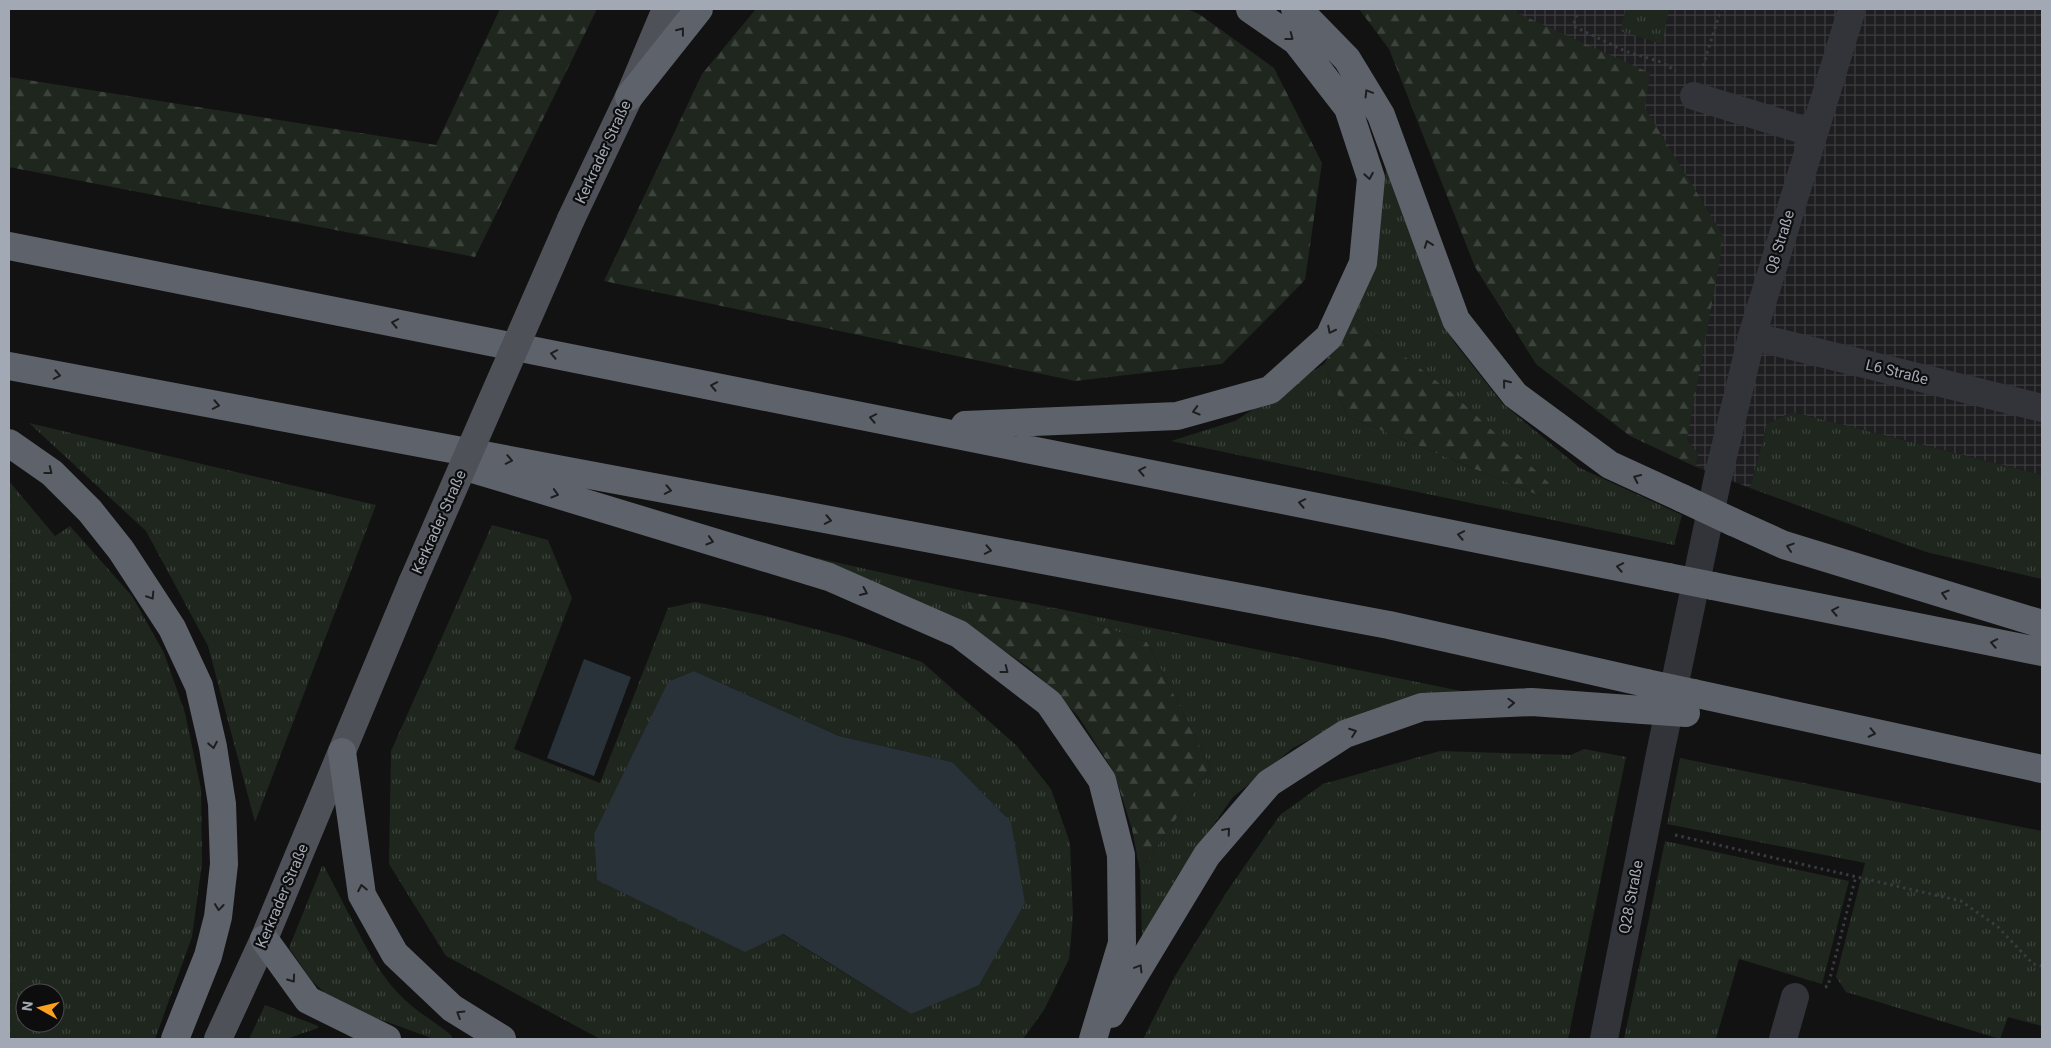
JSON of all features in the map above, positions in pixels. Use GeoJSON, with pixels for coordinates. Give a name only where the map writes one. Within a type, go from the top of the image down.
{"type":"FeatureCollection","features":[{"type":"Feature","properties":{"kind":"highway"},"geometry":{"type":"LineString","coordinates":[[629,97],[699,9]]}},
{"type":"Feature","properties":{"kind":"highway"},"geometry":{"type":"LineString","coordinates":[[921,427],[1176,416],[1270,390],[1328,337],[1363,263],[1371,178],[1348,108],[1296,42],[1250,9]]}},
{"type":"Feature","properties":{"kind":"highway"},"geometry":{"type":"LineString","coordinates":[[1295,9],[1306,17],[1347,58],[1381,115],[1456,320],[1515,395],[1610,465],[1784,545],[2042,624]]}},
{"type":"Feature","properties":{"kind":"highway"},"geometry":{"type":"LineString","coordinates":[[9,246],[2042,652]]}},
{"type":"Feature","properties":{"kind":"highway"},"geometry":{"type":"LineString","coordinates":[[9,366],[1390,625],[1646,683],[1689,703],[1824,723],[2042,768]]}},
{"type":"Feature","properties":{"kind":"highway"},"geometry":{"type":"LineString","coordinates":[[340,429],[829,577],[959,634],[1049,703],[1102,780],[1121,855],[1122,943],[1094,1039]]}},
{"type":"Feature","properties":{"kind":"highway"},"geometry":{"type":"LineString","coordinates":[[9,443],[52,473],[90,511],[121,550],[172,628],[199,686],[213,747],[222,804],[224,864],[218,917],[208,956],[175,1039]]}},
{"type":"Feature","properties":{"kind":"highway"},"geometry":{"type":"LineString","coordinates":[[1094,1039],[1207,854],[1269,783],[1345,734],[1422,707],[1532,702],[1642,710],[1689,703]]}},
{"type":"Feature","properties":{"kind":"highway"},"geometry":{"type":"LineString","coordinates":[[342,752],[362,895],[395,954],[452,1008],[502,1039]]}},
{"type":"Feature","properties":{"kind":"highway"},"geometry":{"type":"LineString","coordinates":[[264,939],[308,1000],[387,1039]]}},
{"type":"Feature","properties":{"kind":"main road","name":"Kerkrader Straße"},"geometry":{"type":"LineString","coordinates":[[218,1039],[264,939],[412,583],[571,219],[629,97],[666,9]]}},
{"type":"Feature","properties":{"kind":"lane","name":"Q8 Straße"},"geometry":{"type":"LineString","coordinates":[[1718,477],[1752,336],[1852,9]]}},
{"type":"Feature","properties":{"kind":"lane"},"geometry":{"type":"LineString","coordinates":[[1697,85],[1813,132]]}},
{"type":"Feature","properties":{"kind":"lane","name":"L6 Straße"},"geometry":{"type":"LineString","coordinates":[[1752,336],[2042,408]]}},
{"type":"Feature","properties":{"kind":"lane","name":"Q28 Straße"},"geometry":{"type":"LineString","coordinates":[[1604,1039],[1660,754],[1718,477]]}},
{"type":"Feature","properties":{"kind":"lane"},"geometry":{"type":"LineString","coordinates":[[1783,1039],[1795,997]]}},
{"type":"Feature","properties":{"kind":"path"},"geometry":{"type":"LineString","coordinates":[[1697,85],[1721,9]]}},
{"type":"Feature","properties":{"kind":"path"},"geometry":{"type":"LineString","coordinates":[[1577,15],[1573,26],[1625,51],[1661,62]]}},
{"type":"Feature","properties":{"kind":"path"},"geometry":{"type":"LineString","coordinates":[[1678,836],[1961,901],[1998,927],[2033,964],[2042,966]]}},
{"type":"Feature","properties":{"kind":"path"},"geometry":{"type":"LineString","coordinates":[[1795,997],[1828,986],[1856,876]]}},
{"type":"Feature","properties":{"kind":"shaded area"},"geometry":{"type":"Polygon","coordinates":[[[1516,9],[2042,9],[2042,475],[1792,412],[1767,424],[1750,488],[1696,467],[1698,454],[1687,440],[1514,15],[1516,9]]]}},
{"type":"Feature","properties":{"kind":"shaded area"},"geometry":{"type":"Polygon","coordinates":[[[584,659],[631,677],[594,776],[547,758],[584,659]]]}},
{"type":"Feature","properties":{"kind":"shaded area"},"geometry":{"type":"Polygon","coordinates":[[[694,671],[839,736],[952,762],[1011,822],[1025,903],[979,985],[911,1014],[783,934],[745,952],[597,880],[594,834],[668,682],[694,671]]]}},
{"type":"Feature","properties":{"kind":"green space"},"geometry":{"type":"Polygon","coordinates":[[[500,9],[597,9],[475,257],[9,167],[9,77],[436,145],[500,9]]]}},
{"type":"Feature","properties":{"kind":"green space"},"geometry":{"type":"Polygon","coordinates":[[[756,9],[1187,9],[1199,14],[1274,68],[1322,163],[1305,280],[1222,364],[1075,381],[604,281],[702,74],[756,9]]]}},
{"type":"Feature","properties":{"kind":"green space"},"geometry":{"type":"Polygon","coordinates":[[[1359,9],[1516,9],[1515,12],[1650,73],[1645,108],[1724,237],[1687,440],[1698,454],[1696,467],[1630,436],[1536,364],[1475,267],[1389,49],[1359,9]]]}},
{"type":"Feature","properties":{"kind":"green space"},"geometry":{"type":"Polygon","coordinates":[[[1626,9],[1669,9],[1662,44],[1620,31],[1626,9]]]}},
{"type":"Feature","properties":{"kind":"green space"},"geometry":{"type":"Polygon","coordinates":[[[1386,169],[1428,285],[1454,342],[1503,404],[1580,468],[1682,515],[1674,545],[1171,441],[1235,421],[1324,364],[1347,416],[1540,496],[1548,483],[1452,393],[1352,316],[1375,265],[1386,169]]]}},
{"type":"Feature","properties":{"kind":"green space"},"geometry":{"type":"Polygon","coordinates":[[[1352,316],[1452,393],[1549,483],[1540,496],[1347,416],[1324,364],[1352,316]]]}},
{"type":"Feature","properties":{"kind":"green space"},"geometry":{"type":"Polygon","coordinates":[[[1792,412],[2042,475],[2042,579],[1926,552],[1750,488],[1767,424],[1792,412]]]}},
{"type":"Feature","properties":{"kind":"green space"},"geometry":{"type":"Polygon","coordinates":[[[29,423],[376,505],[255,822],[208,646],[146,531],[29,423]]]}},
{"type":"Feature","properties":{"kind":"green space"},"geometry":{"type":"Polygon","coordinates":[[[9,481],[55,536],[70,526],[132,596],[164,653],[185,713],[201,789],[202,863],[192,937],[155,1039],[9,1039],[9,481]]]}},
{"type":"Feature","properties":{"kind":"green space"},"geometry":{"type":"Polygon","coordinates":[[[492,525],[548,540],[572,598],[514,749],[600,783],[668,608],[695,602],[765,616],[846,637],[922,662],[1016,745],[1051,789],[1070,843],[1073,917],[1069,959],[1044,1010],[1023,1039],[600,1039],[446,956],[389,864],[391,751],[492,525]],[[694,671],[782,934],[911,1014],[952,762],[839,736],[694,671]]]}},
{"type":"Feature","properties":{"kind":"green space"},"geometry":{"type":"Polygon","coordinates":[[[817,558],[964,591],[976,631],[833,570],[817,558]]]}},
{"type":"Feature","properties":{"kind":"green space"},"geometry":{"type":"Polygon","coordinates":[[[964,591],[1040,605],[1147,642],[1211,768],[1140,871],[1132,829],[1114,772],[1078,716],[1032,670],[976,631],[964,591]]]}},
{"type":"Feature","properties":{"kind":"green space"},"geometry":{"type":"Polygon","coordinates":[[[1040,605],[1466,692],[1337,726],[1293,748],[1233,797],[1178,875],[1142,939],[1140,871],[1211,768],[1147,642],[1040,605]]]}},
{"type":"Feature","properties":{"kind":"green space"},"geometry":{"type":"Polygon","coordinates":[[[1584,749],[1626,757],[1568,1039],[1143,1039],[1175,976],[1226,893],[1280,815],[1323,784],[1440,751],[1571,755],[1584,749]]]}},
{"type":"Feature","properties":{"kind":"green space"},"geometry":{"type":"Polygon","coordinates":[[[1680,758],[2042,831],[2042,1026],[2008,1017],[2000,1039],[1846,992],[1836,977],[1865,863],[1667,824],[1680,758]]]}},
{"type":"Feature","properties":{"kind":"green space"},"geometry":{"type":"Polygon","coordinates":[[[1665,841],[1849,881],[1822,984],[1739,959],[1716,1039],[1624,1039],[1665,841]]]}},
{"type":"Feature","properties":{"kind":"green space"},"geometry":{"type":"Polygon","coordinates":[[[322,866],[324,866],[370,954],[388,981],[409,1003],[452,1036],[452,1039],[431,1038],[360,1012],[327,995],[312,981],[289,948],[322,866]]]}},
{"type":"Feature","properties":{"kind":"green space"},"geometry":{"type":"Polygon","coordinates":[[[265,1005],[318,1026],[318,1028],[286,1039],[249,1039],[265,1005]]]}}]}
